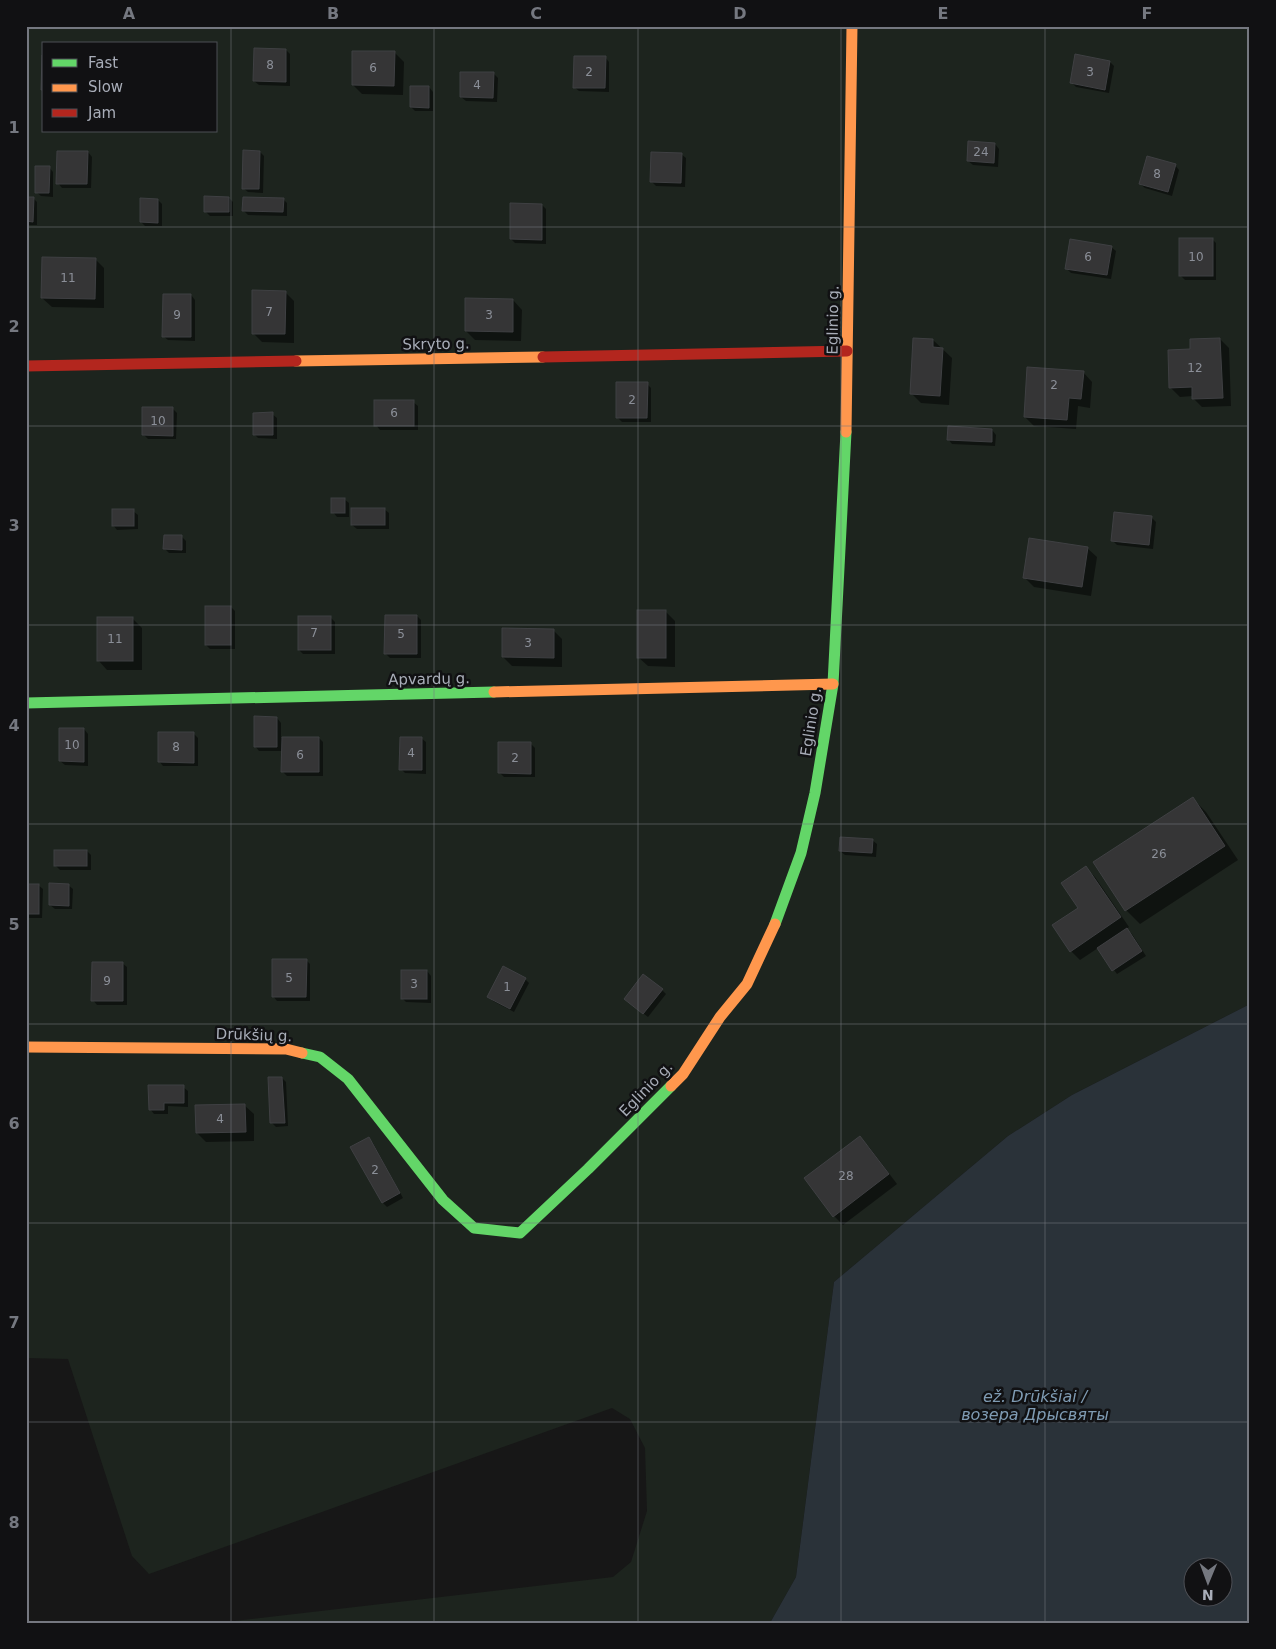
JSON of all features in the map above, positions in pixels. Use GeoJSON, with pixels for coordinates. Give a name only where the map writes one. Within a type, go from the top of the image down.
{"type":"FeatureCollection","features":[{"type":"Feature","properties":{"kind":"street","name":"Eglinio g."},"geometry":{"type":"LineString","coordinates":[[443,1200],[474,1228],[520,1232],[588,1169],[683,1074],[720,1017],[747,984],[776,922],[802,853],[815,793],[833,684],[846,447],[852,26]]}},
{"type":"Feature","properties":{"kind":"street","name":"Skryto g."},"geometry":{"type":"LineString","coordinates":[[26,366],[847,352]]}},
{"type":"Feature","properties":{"kind":"street","name":"Apvardų g."},"geometry":{"type":"LineString","coordinates":[[26,703],[833,684]]}},
{"type":"Feature","properties":{"kind":"street","name":"Drūkšių g."},"geometry":{"type":"LineString","coordinates":[[26,1047],[286,1049],[320,1057],[348,1079],[443,1200]]}},
{"type":"Feature","properties":{"kind":"shaded area"},"geometry":{"type":"Polygon","coordinates":[[[26,26],[1250,26],[1250,1004],[1072,1095],[1008,1136],[834,1282],[796,1577],[770,1623],[217,1623],[613,1577],[631,1562],[647,1511],[645,1448],[630,1419],[612,1408],[149,1574],[132,1556],[68,1359],[26,1358],[26,26]]]}},
{"type":"Feature","properties":{"kind":"water","name":"ež. Drūkšiai / возера Дрысвяты"},"geometry":{"type":"Polygon","coordinates":[[[1250,1004],[1250,1623],[770,1623],[796,1577],[834,1282],[1008,1136],[1072,1095],[1250,1004]]]}},
{"type":"Feature","properties":{"kind":"building"},"geometry":{"type":"Polygon","coordinates":[[[254,48],[286,49],[286,82],[253,81],[254,48]]]}},
{"type":"Feature","properties":{"kind":"building"},"geometry":{"type":"Polygon","coordinates":[[[352,51],[395,51],[394,86],[352,85],[352,51]]]}},
{"type":"Feature","properties":{"kind":"building"},"geometry":{"type":"Polygon","coordinates":[[[1075,54],[1110,61],[1105,90],[1070,83],[1075,54]]]}},
{"type":"Feature","properties":{"kind":"building"},"geometry":{"type":"Polygon","coordinates":[[[42,55],[42,90],[41,90],[42,55]]]}},
{"type":"Feature","properties":{"kind":"building"},"geometry":{"type":"Polygon","coordinates":[[[574,56],[606,56],[605,88],[573,88],[574,56]]]}},
{"type":"Feature","properties":{"kind":"building"},"geometry":{"type":"Polygon","coordinates":[[[460,72],[494,72],[493,98],[460,97],[460,72]]]}},
{"type":"Feature","properties":{"kind":"building"},"geometry":{"type":"Polygon","coordinates":[[[410,86],[429,86],[429,108],[410,107],[410,86]]]}},
{"type":"Feature","properties":{"kind":"building"},"geometry":{"type":"Polygon","coordinates":[[[968,141],[995,143],[994,163],[967,161],[968,141]]]}},
{"type":"Feature","properties":{"kind":"building"},"geometry":{"type":"Polygon","coordinates":[[[243,150],[260,151],[259,189],[242,189],[243,150]]]}},
{"type":"Feature","properties":{"kind":"building"},"geometry":{"type":"Polygon","coordinates":[[[57,151],[88,151],[87,184],[56,184],[57,151]]]}},
{"type":"Feature","properties":{"kind":"building"},"geometry":{"type":"Polygon","coordinates":[[[651,152],[682,153],[681,183],[650,182],[651,152]]]}},
{"type":"Feature","properties":{"kind":"building"},"geometry":{"type":"Polygon","coordinates":[[[1147,156],[1176,164],[1168,192],[1139,184],[1147,156]]]}},
{"type":"Feature","properties":{"kind":"building"},"geometry":{"type":"Polygon","coordinates":[[[35,166],[50,166],[49,193],[35,193],[35,166]]]}},
{"type":"Feature","properties":{"kind":"building"},"geometry":{"type":"Polygon","coordinates":[[[204,196],[229,197],[229,212],[204,212],[204,196]]]}},
{"type":"Feature","properties":{"kind":"building"},"geometry":{"type":"Polygon","coordinates":[[[26,197],[34,197],[33,222],[26,221],[26,197]]]}},
{"type":"Feature","properties":{"kind":"building"},"geometry":{"type":"Polygon","coordinates":[[[243,197],[284,198],[283,212],[242,211],[243,197]]]}},
{"type":"Feature","properties":{"kind":"building"},"geometry":{"type":"Polygon","coordinates":[[[140,198],[158,199],[158,223],[140,222],[140,198]]]}},
{"type":"Feature","properties":{"kind":"building"},"geometry":{"type":"Polygon","coordinates":[[[510,203],[542,204],[542,240],[510,239],[510,203]]]}},
{"type":"Feature","properties":{"kind":"building"},"geometry":{"type":"Polygon","coordinates":[[[1179,238],[1213,238],[1213,276],[1179,276],[1179,238]]]}},
{"type":"Feature","properties":{"kind":"building"},"geometry":{"type":"Polygon","coordinates":[[[1070,239],[1112,246],[1107,275],[1065,269],[1070,239]]]}},
{"type":"Feature","properties":{"kind":"building"},"geometry":{"type":"Polygon","coordinates":[[[42,257],[96,258],[95,299],[41,298],[42,257]]]}},
{"type":"Feature","properties":{"kind":"building"},"geometry":{"type":"Polygon","coordinates":[[[252,290],[286,291],[285,334],[252,334],[252,290]]]}},
{"type":"Feature","properties":{"kind":"building"},"geometry":{"type":"Polygon","coordinates":[[[163,294],[191,294],[191,337],[162,337],[163,294]]]}},
{"type":"Feature","properties":{"kind":"building"},"geometry":{"type":"Polygon","coordinates":[[[465,298],[513,299],[513,332],[465,331],[465,298]]]}},
{"type":"Feature","properties":{"kind":"building"},"geometry":{"type":"Polygon","coordinates":[[[913,338],[933,339],[933,347],[943,348],[940,396],[910,394],[913,338]]]}},
{"type":"Feature","properties":{"kind":"building"},"geometry":{"type":"Polygon","coordinates":[[[1220,338],[1223,398],[1192,399],[1192,387],[1169,388],[1168,350],[1190,349],[1190,339],[1220,338]]]}},
{"type":"Feature","properties":{"kind":"building"},"geometry":{"type":"Polygon","coordinates":[[[1027,367],[1084,371],[1081,399],[1069,398],[1067,420],[1024,417],[1027,367]]]}},
{"type":"Feature","properties":{"kind":"building"},"geometry":{"type":"Polygon","coordinates":[[[616,382],[648,382],[647,418],[616,418],[616,382]]]}},
{"type":"Feature","properties":{"kind":"building"},"geometry":{"type":"Polygon","coordinates":[[[374,400],[414,400],[414,426],[374,426],[374,400]]]}},
{"type":"Feature","properties":{"kind":"building"},"geometry":{"type":"Polygon","coordinates":[[[142,407],[173,407],[173,436],[142,435],[142,407]]]}},
{"type":"Feature","properties":{"kind":"building"},"geometry":{"type":"Polygon","coordinates":[[[273,412],[273,435],[253,435],[253,413],[273,412]]]}},
{"type":"Feature","properties":{"kind":"building"},"geometry":{"type":"Polygon","coordinates":[[[948,426],[992,429],[992,442],[947,440],[948,426]]]}},
{"type":"Feature","properties":{"kind":"building"},"geometry":{"type":"Polygon","coordinates":[[[331,498],[345,498],[345,513],[331,513],[331,498]]]}},
{"type":"Feature","properties":{"kind":"building"},"geometry":{"type":"Polygon","coordinates":[[[351,508],[385,508],[385,525],[351,525],[351,508]]]}},
{"type":"Feature","properties":{"kind":"building"},"geometry":{"type":"Polygon","coordinates":[[[112,509],[134,509],[134,526],[112,526],[112,509]]]}},
{"type":"Feature","properties":{"kind":"building"},"geometry":{"type":"Polygon","coordinates":[[[1114,512],[1152,516],[1149,545],[1111,541],[1114,512]]]}},
{"type":"Feature","properties":{"kind":"building"},"geometry":{"type":"Polygon","coordinates":[[[164,535],[182,535],[182,550],[163,549],[164,535]]]}},
{"type":"Feature","properties":{"kind":"building"},"geometry":{"type":"Polygon","coordinates":[[[1029,538],[1088,547],[1082,587],[1023,578],[1029,538]]]}},
{"type":"Feature","properties":{"kind":"building"},"geometry":{"type":"Polygon","coordinates":[[[205,606],[231,606],[231,645],[205,645],[205,606]]]}},
{"type":"Feature","properties":{"kind":"building"},"geometry":{"type":"Polygon","coordinates":[[[637,610],[666,610],[666,658],[637,658],[637,610]]]}},
{"type":"Feature","properties":{"kind":"building"},"geometry":{"type":"Polygon","coordinates":[[[385,615],[417,615],[417,654],[384,654],[385,615]]]}},
{"type":"Feature","properties":{"kind":"building"},"geometry":{"type":"Polygon","coordinates":[[[298,616],[331,616],[331,650],[298,650],[298,616]]]}},
{"type":"Feature","properties":{"kind":"building"},"geometry":{"type":"Polygon","coordinates":[[[97,617],[133,617],[133,661],[97,661],[97,617]]]}},
{"type":"Feature","properties":{"kind":"building"},"geometry":{"type":"Polygon","coordinates":[[[502,628],[554,629],[554,658],[502,657],[502,628]]]}},
{"type":"Feature","properties":{"kind":"building"},"geometry":{"type":"Polygon","coordinates":[[[254,716],[277,717],[277,747],[254,747],[254,716]]]}},
{"type":"Feature","properties":{"kind":"building"},"geometry":{"type":"Polygon","coordinates":[[[59,728],[84,728],[84,762],[59,761],[59,728]]]}},
{"type":"Feature","properties":{"kind":"building"},"geometry":{"type":"Polygon","coordinates":[[[158,732],[194,732],[194,763],[158,762],[158,732]]]}},
{"type":"Feature","properties":{"kind":"building"},"geometry":{"type":"Polygon","coordinates":[[[282,737],[319,737],[319,772],[281,772],[282,737]]]}},
{"type":"Feature","properties":{"kind":"building"},"geometry":{"type":"Polygon","coordinates":[[[400,737],[422,737],[422,770],[399,770],[400,737]]]}},
{"type":"Feature","properties":{"kind":"building"},"geometry":{"type":"Polygon","coordinates":[[[498,742],[531,742],[531,774],[498,773],[498,742]]]}},
{"type":"Feature","properties":{"kind":"building"},"geometry":{"type":"Polygon","coordinates":[[[1193,797],[1225,846],[1125,911],[1093,862],[1193,797]]]}},
{"type":"Feature","properties":{"kind":"building"},"geometry":{"type":"Polygon","coordinates":[[[840,837],[873,839],[872,853],[839,851],[840,837]]]}},
{"type":"Feature","properties":{"kind":"building"},"geometry":{"type":"Polygon","coordinates":[[[54,850],[87,850],[87,866],[54,866],[54,850]]]}},
{"type":"Feature","properties":{"kind":"building"},"geometry":{"type":"Polygon","coordinates":[[[1086,866],[1121,917],[1070,952],[1052,925],[1078,908],[1061,883],[1086,866]]]}},
{"type":"Feature","properties":{"kind":"building"},"geometry":{"type":"Polygon","coordinates":[[[49,883],[69,884],[69,906],[49,905],[49,883]]]}},
{"type":"Feature","properties":{"kind":"building"},"geometry":{"type":"Polygon","coordinates":[[[26,884],[39,884],[39,914],[26,914],[26,884]]]}},
{"type":"Feature","properties":{"kind":"building"},"geometry":{"type":"Polygon","coordinates":[[[1127,928],[1142,951],[1112,971],[1097,948],[1127,928]]]}},
{"type":"Feature","properties":{"kind":"building"},"geometry":{"type":"Polygon","coordinates":[[[272,959],[307,959],[306,997],[272,997],[272,959]]]}},
{"type":"Feature","properties":{"kind":"building"},"geometry":{"type":"Polygon","coordinates":[[[92,962],[123,962],[123,1001],[91,1001],[92,962]]]}},
{"type":"Feature","properties":{"kind":"building"},"geometry":{"type":"Polygon","coordinates":[[[503,966],[526,978],[510,1009],[487,997],[503,966]]]}},
{"type":"Feature","properties":{"kind":"building"},"geometry":{"type":"Polygon","coordinates":[[[401,970],[427,970],[427,999],[401,999],[401,970]]]}},
{"type":"Feature","properties":{"kind":"building"},"geometry":{"type":"Polygon","coordinates":[[[643,974],[663,989],[643,1014],[624,999],[643,974]]]}},
{"type":"Feature","properties":{"kind":"building"},"geometry":{"type":"Polygon","coordinates":[[[268,1077],[282,1077],[285,1123],[270,1123],[268,1077]]]}},
{"type":"Feature","properties":{"kind":"building"},"geometry":{"type":"Polygon","coordinates":[[[148,1085],[184,1085],[184,1103],[164,1103],[164,1110],[149,1110],[148,1085]]]}},
{"type":"Feature","properties":{"kind":"building"},"geometry":{"type":"Polygon","coordinates":[[[245,1104],[246,1132],[196,1133],[195,1105],[245,1104]]]}},
{"type":"Feature","properties":{"kind":"building"},"geometry":{"type":"Polygon","coordinates":[[[860,1136],[889,1174],[833,1217],[804,1178],[860,1136]]]}},
{"type":"Feature","properties":{"kind":"building"},"geometry":{"type":"Polygon","coordinates":[[[369,1137],[400,1193],[382,1203],[350,1147],[369,1137]]]}},
{"type":"Feature","properties":{"kind":"traffic: fast"},"geometry":{"type":"LineString","coordinates":[[775,924],[801,853],[815,793],[833,684],[846,432]]}},
{"type":"Feature","properties":{"kind":"traffic: fast"},"geometry":{"type":"LineString","coordinates":[[26,703],[494,692]]}},
{"type":"Feature","properties":{"kind":"traffic: fast"},"geometry":{"type":"LineString","coordinates":[[302,1053],[320,1057],[348,1079],[443,1200],[474,1228],[520,1233],[588,1169],[671,1086]]}},
{"type":"Feature","properties":{"kind":"traffic: slow"},"geometry":{"type":"LineString","coordinates":[[846,432],[852,26]]}},
{"type":"Feature","properties":{"kind":"traffic: slow"},"geometry":{"type":"LineString","coordinates":[[296,361],[543,357]]}},
{"type":"Feature","properties":{"kind":"traffic: slow"},"geometry":{"type":"LineString","coordinates":[[494,692],[833,684]]}},
{"type":"Feature","properties":{"kind":"traffic: slow"},"geometry":{"type":"LineString","coordinates":[[671,1086],[683,1074],[720,1017],[747,984],[775,924]]}},
{"type":"Feature","properties":{"kind":"traffic: slow"},"geometry":{"type":"LineString","coordinates":[[26,1047],[286,1049],[302,1053]]}},
{"type":"Feature","properties":{"kind":"traffic: jam"},"geometry":{"type":"LineString","coordinates":[[543,357],[847,351]]}},
{"type":"Feature","properties":{"kind":"traffic: jam"},"geometry":{"type":"LineString","coordinates":[[26,366],[296,361]]}}]}
